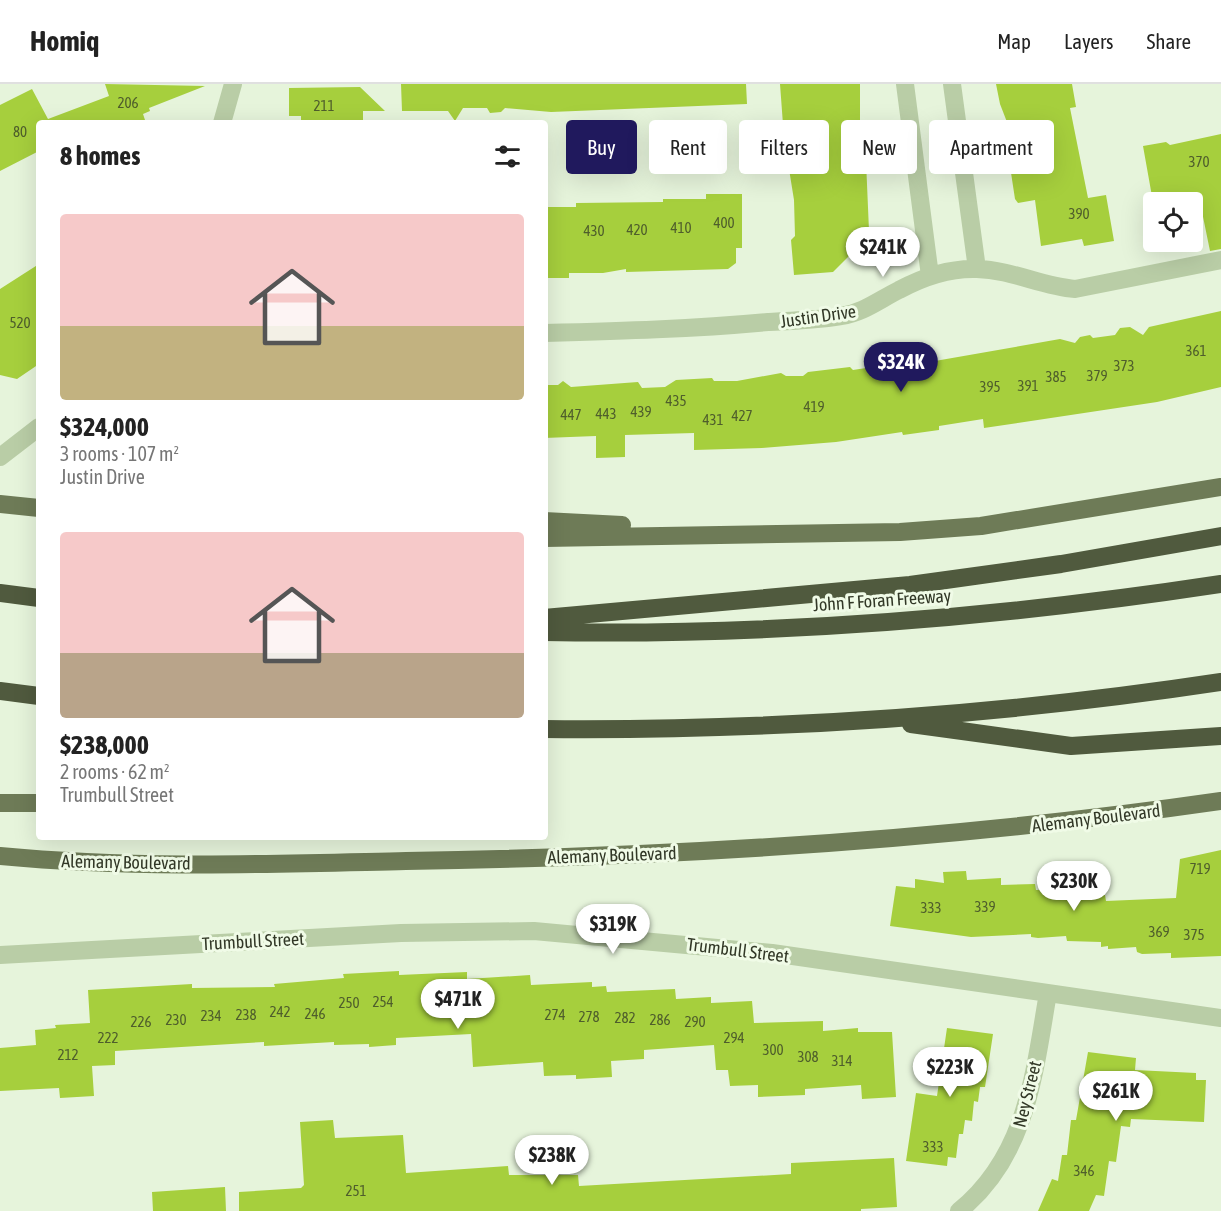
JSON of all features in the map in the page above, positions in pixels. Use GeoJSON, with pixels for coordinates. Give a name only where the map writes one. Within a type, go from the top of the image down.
{"type":"FeatureCollection","features":[{"type":"Feature","properties":{"kind":"highway"},"geometry":{"type":"LineString","coordinates":[[548,618],[910,585],[1061,564],[1221,536]]}},
{"type":"Feature","properties":{"kind":"highway","name":"John F Foran Freeway"},"geometry":{"type":"LineString","coordinates":[[548,632],[747,629],[889,621],[1076,604],[1221,584]]}},
{"type":"Feature","properties":{"kind":"highway"},"geometry":{"type":"LineString","coordinates":[[0,593],[36,598]]}},
{"type":"Feature","properties":{"kind":"highway"},"geometry":{"type":"LineString","coordinates":[[548,729],[729,727],[876,719],[1023,707],[1221,682]]}},
{"type":"Feature","properties":{"kind":"highway"},"geometry":{"type":"LineString","coordinates":[[0,691],[36,696]]}},
{"type":"Feature","properties":{"kind":"highway"},"geometry":{"type":"LineString","coordinates":[[876,719],[1071,746],[1221,736]]}},
{"type":"Feature","properties":{"kind":"main road"},"geometry":{"type":"LineString","coordinates":[[548,538],[900,532],[981,526],[1221,487]]}},
{"type":"Feature","properties":{"kind":"main road"},"geometry":{"type":"LineString","coordinates":[[0,504],[36,508]]}},
{"type":"Feature","properties":{"kind":"main road"},"geometry":{"type":"LineString","coordinates":[[548,521],[800,534]]}},
{"type":"Feature","properties":{"kind":"main road","name":"Alemany Boulevard"},"geometry":{"type":"LineString","coordinates":[[0,856],[55,861],[156,864],[609,856],[766,848],[1035,826],[1221,801]]}},
{"type":"Feature","properties":{"kind":"main road"},"geometry":{"type":"LineString","coordinates":[[0,803],[36,803]]}},
{"type":"Feature","properties":{"kind":"street"},"geometry":{"type":"LineString","coordinates":[[223,120],[233,84]]}},
{"type":"Feature","properties":{"kind":"street"},"geometry":{"type":"LineString","coordinates":[[905,84],[930,276]]}},
{"type":"Feature","properties":{"kind":"street"},"geometry":{"type":"LineString","coordinates":[[952,84],[977,269]]}},
{"type":"Feature","properties":{"kind":"street","name":"Justin Drive"},"geometry":{"type":"LineString","coordinates":[[548,333],[740,325],[843,316],[867,309],[898,290],[930,276],[953,270],[977,269],[1014,273],[1051,287],[1075,289],[1221,260]]}},
{"type":"Feature","properties":{"kind":"street"},"geometry":{"type":"LineString","coordinates":[[0,457],[36,429]]}},
{"type":"Feature","properties":{"kind":"street","name":"Trumbull Street"},"geometry":{"type":"LineString","coordinates":[[0,955],[401,933],[534,931],[772,953],[1221,1018]]}},
{"type":"Feature","properties":{"kind":"street","name":"Ney Street"},"geometry":{"type":"LineString","coordinates":[[959,1211],[981,1193],[1018,1133],[1034,1076],[1048,993]]}},
{"type":"Feature","properties":{"kind":"building"},"geometry":{"type":"Polygon","coordinates":[[[105,84],[205,86],[149,108],[150,111],[143,114],[145,120],[36,120],[36,153],[0,171],[0,105],[32,89],[48,119],[109,96],[105,84]]]}},
{"type":"Feature","properties":{"kind":"building"},"geometry":{"type":"Polygon","coordinates":[[[401,84],[746,84],[747,104],[551,112],[505,108],[501,112],[490,113],[487,108],[463,108],[456,120],[448,111],[402,111],[401,84]]]}},
{"type":"Feature","properties":{"kind":"building"},"geometry":{"type":"Polygon","coordinates":[[[780,84],[860,84],[860,120],[841,120],[841,174],[867,174],[870,254],[849,256],[833,272],[794,275],[791,240],[795,236],[794,200],[790,174],[829,174],[829,120],[783,120],[780,84]]]}},
{"type":"Feature","properties":{"kind":"building"},"geometry":{"type":"Polygon","coordinates":[[[996,84],[1072,84],[1076,107],[1070,108],[1088,198],[1106,195],[1114,241],[1084,246],[1082,239],[1041,246],[1035,200],[1018,203],[1015,199],[1011,174],[1054,174],[1054,120],[1006,120],[996,84]]]}},
{"type":"Feature","properties":{"kind":"building"},"geometry":{"type":"Polygon","coordinates":[[[360,87],[385,111],[363,111],[363,120],[301,120],[301,116],[289,116],[289,88],[360,87]]]}},
{"type":"Feature","properties":{"kind":"building"},"geometry":{"type":"Polygon","coordinates":[[[1221,134],[1221,249],[1210,251],[1203,217],[1203,192],[1151,192],[1143,146],[1166,142],[1170,145],[1221,134]]]}},
{"type":"Feature","properties":{"kind":"building"},"geometry":{"type":"Polygon","coordinates":[[[706,194],[742,194],[742,248],[736,248],[736,263],[728,269],[626,272],[626,269],[603,273],[569,273],[569,278],[548,278],[548,207],[576,207],[576,203],[706,199],[706,194]]]}},
{"type":"Feature","properties":{"kind":"building"},"geometry":{"type":"Polygon","coordinates":[[[36,266],[36,366],[17,379],[0,375],[0,289],[36,266]]]}},
{"type":"Feature","properties":{"kind":"building"},"geometry":{"type":"Polygon","coordinates":[[[1221,311],[1221,387],[1157,402],[984,428],[983,419],[939,426],[939,430],[903,435],[902,432],[836,442],[762,448],[694,450],[694,433],[625,435],[625,457],[596,458],[596,436],[548,438],[548,385],[558,385],[563,381],[571,387],[638,382],[642,388],[665,387],[676,380],[712,378],[714,381],[737,381],[781,373],[786,376],[803,376],[808,372],[850,367],[853,370],[931,358],[935,361],[1060,339],[1075,343],[1080,337],[1090,335],[1093,338],[1115,335],[1120,328],[1130,327],[1143,335],[1149,327],[1221,311]]]}},
{"type":"Feature","properties":{"kind":"building"},"geometry":{"type":"Polygon","coordinates":[[[1221,850],[1221,956],[1171,958],[1171,953],[1142,954],[1137,952],[1136,947],[1108,949],[1108,946],[1101,947],[1101,942],[1067,941],[1066,936],[1038,938],[1031,937],[1031,934],[971,937],[890,926],[896,886],[915,888],[915,879],[944,883],[943,872],[966,871],[967,880],[1001,878],[1001,885],[1035,884],[1036,890],[1070,889],[1071,896],[1105,895],[1106,901],[1176,898],[1180,859],[1221,850]]]}},
{"type":"Feature","properties":{"kind":"building"},"geometry":{"type":"Polygon","coordinates":[[[399,971],[399,975],[467,972],[467,979],[530,975],[531,985],[592,982],[592,987],[606,986],[607,992],[675,989],[676,999],[711,997],[711,1003],[752,1001],[754,1023],[823,1021],[823,1031],[858,1028],[858,1032],[892,1032],[896,1097],[862,1099],[861,1085],[805,1089],[805,1095],[758,1097],[758,1085],[730,1086],[728,1070],[716,1070],[714,1045],[644,1050],[644,1059],[611,1061],[612,1077],[576,1079],[576,1075],[544,1076],[543,1062],[473,1067],[471,1034],[396,1038],[396,1045],[369,1047],[369,1044],[334,1045],[334,1042],[264,1046],[264,1042],[115,1051],[115,1065],[92,1066],[94,1096],[60,1098],[59,1088],[0,1091],[0,1048],[36,1045],[35,1030],[56,1028],[55,1025],[90,1023],[88,990],[192,984],[192,988],[275,987],[274,984],[344,978],[343,974],[399,971]]]}},
{"type":"Feature","properties":{"kind":"building"},"geometry":{"type":"Polygon","coordinates":[[[947,1028],[993,1034],[985,1087],[980,1087],[978,1102],[974,1101],[972,1121],[965,1120],[963,1134],[959,1134],[956,1158],[948,1157],[947,1166],[906,1161],[916,1093],[937,1096],[947,1028]]]}},
{"type":"Feature","properties":{"kind":"building"},"geometry":{"type":"Polygon","coordinates":[[[1088,1052],[1136,1058],[1135,1070],[1196,1073],[1196,1080],[1206,1080],[1204,1122],[1131,1119],[1130,1127],[1121,1126],[1116,1162],[1109,1161],[1104,1196],[1096,1195],[1089,1211],[1038,1211],[1052,1179],[1058,1181],[1062,1155],[1067,1155],[1071,1120],[1076,1120],[1088,1052]]]}},
{"type":"Feature","properties":{"kind":"building"},"geometry":{"type":"Polygon","coordinates":[[[333,1120],[335,1138],[403,1135],[406,1173],[508,1166],[509,1175],[578,1175],[579,1186],[791,1174],[791,1163],[894,1158],[897,1207],[861,1209],[861,1211],[239,1211],[239,1192],[301,1188],[304,1185],[300,1122],[333,1120]]]}},
{"type":"Feature","properties":{"kind":"building"},"geometry":{"type":"Polygon","coordinates":[[[225,1187],[226,1211],[153,1211],[152,1192],[225,1187]]]}}]}
